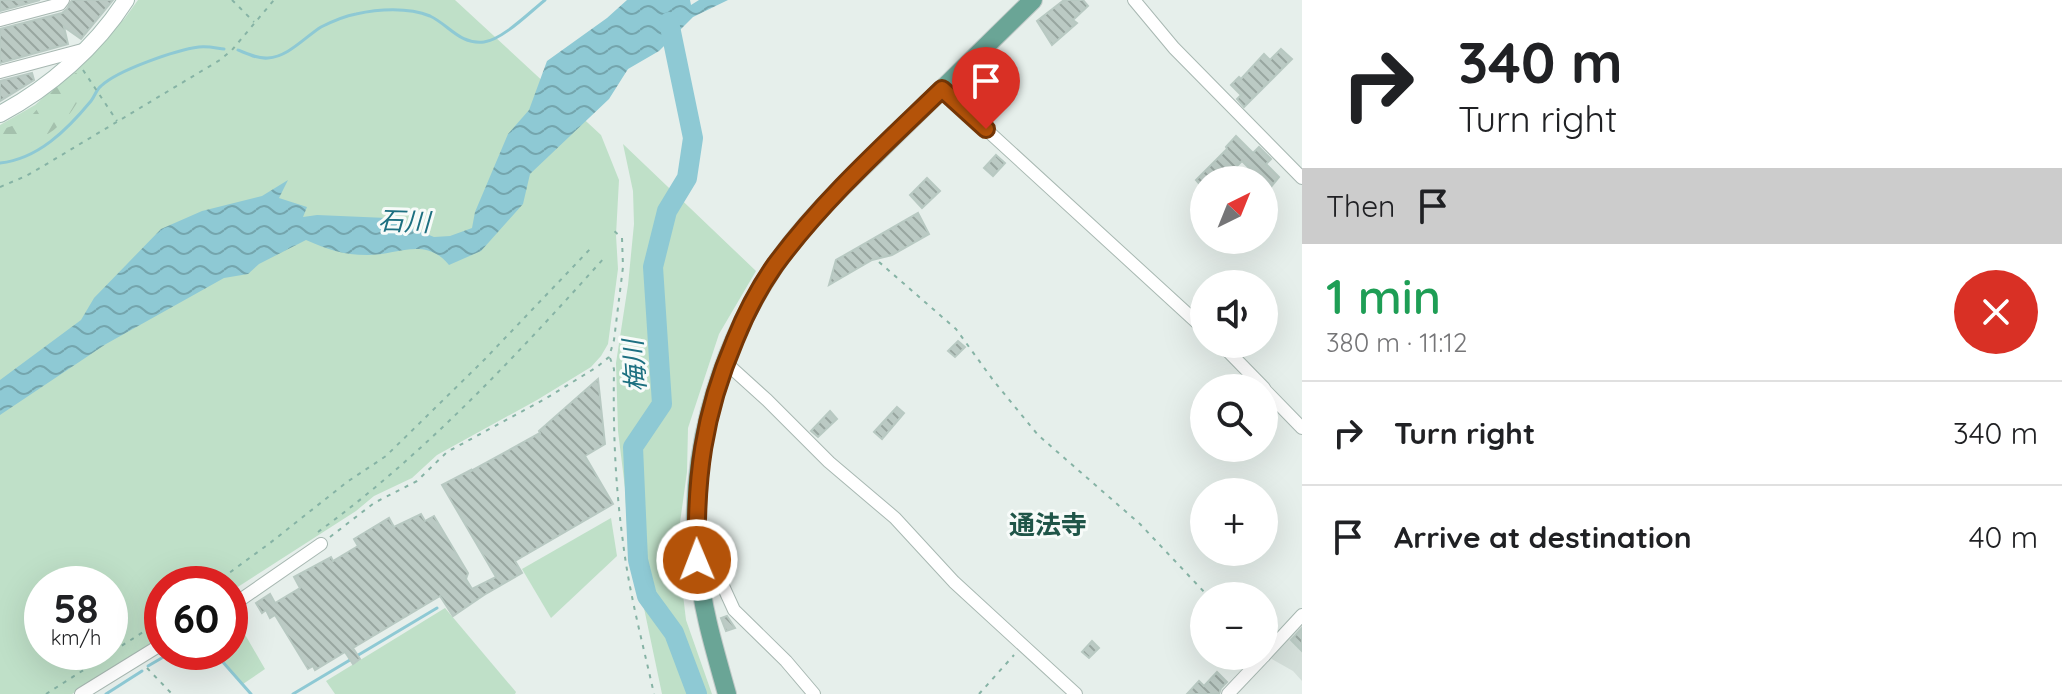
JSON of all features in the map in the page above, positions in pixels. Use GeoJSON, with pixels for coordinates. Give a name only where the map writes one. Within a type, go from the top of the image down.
{"type":"FeatureCollection","features":[{"type":"Feature","properties":{"kind":"main road"},"geometry":{"type":"LineString","coordinates":[[727,694],[703,603],[697,560],[701,452],[711,405],[725,362],[751,305],[773,268],[799,234],[837,192],[1033,0]]}},
{"type":"Feature","properties":{"kind":"street"},"geometry":{"type":"LineString","coordinates":[[0,20],[60,4],[63,0]]}},
{"type":"Feature","properties":{"kind":"street"},"geometry":{"type":"LineString","coordinates":[[0,114],[50,83],[80,54],[126,0]]}},
{"type":"Feature","properties":{"kind":"street"},"geometry":{"type":"LineString","coordinates":[[1134,0],[1174,48],[1302,178]]}},
{"type":"Feature","properties":{"kind":"street"},"geometry":{"type":"LineString","coordinates":[[0,72],[80,54]]}},
{"type":"Feature","properties":{"kind":"street"},"geometry":{"type":"LineString","coordinates":[[942,89],[1190,316]]}},
{"type":"Feature","properties":{"kind":"street"},"geometry":{"type":"LineString","coordinates":[[1235,358],[1250,374]]}},
{"type":"Feature","properties":{"kind":"street"},"geometry":{"type":"LineString","coordinates":[[725,362],[829,462],[895,518],[954,582],[1076,694]]}},
{"type":"Feature","properties":{"kind":"street"},"geometry":{"type":"LineString","coordinates":[[1278,403],[1302,428]]}},
{"type":"Feature","properties":{"kind":"street"},"geometry":{"type":"LineString","coordinates":[[697,527],[707,538],[718,575],[734,610],[786,661],[814,694]]}},
{"type":"Feature","properties":{"kind":"street"},"geometry":{"type":"LineString","coordinates":[[248,593],[320,538]]}},
{"type":"Feature","properties":{"kind":"street"},"geometry":{"type":"LineString","coordinates":[[1278,641],[1302,615]]}},
{"type":"Feature","properties":{"kind":"street"},"geometry":{"type":"LineString","coordinates":[[81,694],[144,655]]}},
{"type":"Feature","properties":{"kind":"street"},"geometry":{"type":"LineString","coordinates":[[1228,694],[1251,670]]}},
{"type":"Feature","properties":{"kind":"path"},"geometry":{"type":"LineString","coordinates":[[232,0],[255,23]]}},
{"type":"Feature","properties":{"kind":"path"},"geometry":{"type":"LineString","coordinates":[[0,187],[26,176],[220,60],[274,0]]}},
{"type":"Feature","properties":{"kind":"path"},"geometry":{"type":"LineString","coordinates":[[80,54],[117,122]]}},
{"type":"Feature","properties":{"kind":"path"},"geometry":{"type":"LineString","coordinates":[[320,538],[374,503],[417,481],[447,452],[545,399],[609,357],[623,267],[622,238],[613,230]]}},
{"type":"Feature","properties":{"kind":"path"},"geometry":{"type":"LineString","coordinates":[[239,566],[347,482],[386,456],[485,359],[593,246]]}},
{"type":"Feature","properties":{"kind":"path"},"geometry":{"type":"LineString","coordinates":[[320,538],[343,513],[415,453],[488,382],[605,257]]}},
{"type":"Feature","properties":{"kind":"path"},"geometry":{"type":"LineString","coordinates":[[879,262],[956,329],[1038,435],[1140,524],[1195,582]]}},
{"type":"Feature","properties":{"kind":"path"},"geometry":{"type":"LineString","coordinates":[[609,357],[614,369],[614,454],[623,545],[654,694]]}},
{"type":"Feature","properties":{"kind":"path"},"geometry":{"type":"LineString","coordinates":[[46,694],[144,631]]}},
{"type":"Feature","properties":{"kind":"path"},"geometry":{"type":"LineString","coordinates":[[979,694],[1023,645]]}},
{"type":"Feature","properties":{"kind":"path"},"geometry":{"type":"LineString","coordinates":[[143,668],[149,669],[172,694]]}},
{"type":"Feature","properties":{"kind":"shaded area"},"geometry":{"type":"Polygon","coordinates":[[[1302,620],[1302,681],[1293,671],[1278,663],[1278,646],[1302,620]]]}},
{"type":"Feature","properties":{"kind":"green space"},"geometry":{"type":"Polygon","coordinates":[[[138,0],[455,0],[601,135],[619,180],[618,269],[608,344],[591,367],[437,455],[412,478],[374,496],[356,511],[248,580],[248,566],[144,566],[144,648],[128,658],[128,566],[24,566],[24,670],[109,670],[72,694],[0,694],[0,125],[35,105],[86,59],[138,0]]]}},
{"type":"Feature","properties":{"kind":"green space"},"geometry":{"type":"Polygon","coordinates":[[[76,73],[88,82],[63,121],[43,137],[0,153],[0,130],[27,121],[62,80],[76,73]]]}},
{"type":"Feature","properties":{"kind":"green space"},"geometry":{"type":"Polygon","coordinates":[[[623,144],[756,271],[719,334],[688,428],[687,472],[677,544],[686,620],[712,694],[662,694],[627,527],[618,431],[616,363],[634,224],[633,191],[623,144]]]}},
{"type":"Feature","properties":{"kind":"green space"},"geometry":{"type":"Polygon","coordinates":[[[611,518],[617,556],[551,618],[522,569],[611,518]]]}},
{"type":"Feature","properties":{"kind":"green space"},"geometry":{"type":"Polygon","coordinates":[[[445,608],[515,694],[335,694],[326,681],[445,608]]]}},
{"type":"Feature","properties":{"kind":"green space"},"geometry":{"type":"Polygon","coordinates":[[[248,640],[265,669],[243,684],[231,670],[248,670],[248,640]]]}},
{"type":"Feature","properties":{"kind":"water"},"geometry":{"type":"Polygon","coordinates":[[[627,0],[690,0],[691,5],[699,0],[728,0],[693,17],[659,51],[628,69],[609,99],[530,174],[523,204],[481,251],[449,265],[440,256],[421,249],[358,255],[335,251],[306,240],[259,264],[248,274],[224,278],[106,344],[0,415],[0,380],[81,320],[94,298],[161,229],[202,211],[262,196],[288,180],[279,198],[307,207],[303,217],[387,218],[434,237],[450,236],[472,228],[475,212],[508,134],[529,110],[547,61],[627,0]]]}},
{"type":"Feature","properties":{"kind":"building"},"geometry":{"type":"Polygon","coordinates":[[[0,0],[40,0],[0,11],[0,0]]]}},
{"type":"Feature","properties":{"kind":"building"},"geometry":{"type":"Polygon","coordinates":[[[72,0],[113,0],[81,39],[64,27],[68,44],[0,63],[0,29],[62,13],[72,0]]]}},
{"type":"Feature","properties":{"kind":"building"},"geometry":{"type":"Polygon","coordinates":[[[1064,0],[1083,0],[1088,6],[1073,20],[1077,23],[1052,45],[1037,21],[1064,0]]]}},
{"type":"Feature","properties":{"kind":"building"},"geometry":{"type":"Polygon","coordinates":[[[1281,49],[1292,59],[1244,107],[1237,99],[1241,95],[1231,85],[1239,77],[1241,79],[1264,54],[1270,60],[1281,49]]]}},
{"type":"Feature","properties":{"kind":"building"},"geometry":{"type":"Polygon","coordinates":[[[32,73],[34,80],[0,101],[0,81],[32,73]]]}},
{"type":"Feature","properties":{"kind":"building"},"geometry":{"type":"Polygon","coordinates":[[[1236,136],[1253,153],[1259,147],[1271,159],[1266,164],[1268,166],[1247,166],[1242,161],[1237,166],[1210,166],[1236,136]]]}},
{"type":"Feature","properties":{"kind":"building"},"geometry":{"type":"Polygon","coordinates":[[[996,155],[1005,163],[993,176],[984,168],[996,155]]]}},
{"type":"Feature","properties":{"kind":"building"},"geometry":{"type":"Polygon","coordinates":[[[927,178],[940,191],[922,208],[910,195],[927,178]]]}},
{"type":"Feature","properties":{"kind":"building"},"geometry":{"type":"Polygon","coordinates":[[[918,213],[929,234],[892,255],[872,260],[829,285],[836,260],[918,213]]]}},
{"type":"Feature","properties":{"kind":"building"},"geometry":{"type":"Polygon","coordinates":[[[958,341],[965,347],[955,357],[948,351],[958,341]]]}},
{"type":"Feature","properties":{"kind":"building"},"geometry":{"type":"Polygon","coordinates":[[[598,379],[605,444],[585,456],[613,504],[515,561],[522,573],[453,616],[440,596],[353,648],[360,659],[353,664],[345,652],[315,670],[313,666],[308,669],[275,615],[270,618],[266,610],[262,613],[256,603],[270,594],[275,603],[300,588],[294,577],[331,557],[333,561],[358,546],[354,539],[389,518],[394,527],[421,514],[425,521],[434,516],[468,573],[466,579],[472,589],[496,577],[442,485],[540,433],[598,379]]]}},
{"type":"Feature","properties":{"kind":"building"},"geometry":{"type":"Polygon","coordinates":[[[897,407],[904,413],[882,439],[874,432],[897,407]]]}},
{"type":"Feature","properties":{"kind":"building"},"geometry":{"type":"Polygon","coordinates":[[[830,411],[837,419],[818,437],[811,431],[830,411]]]}},
{"type":"Feature","properties":{"kind":"building"},"geometry":{"type":"Polygon","coordinates":[[[727,616],[735,628],[726,631],[721,618],[727,616]]]}},
{"type":"Feature","properties":{"kind":"building"},"geometry":{"type":"Polygon","coordinates":[[[1302,628],[1302,651],[1291,640],[1302,628]]]}},
{"type":"Feature","properties":{"kind":"building"},"geometry":{"type":"Polygon","coordinates":[[[1092,641],[1099,648],[1089,658],[1082,652],[1092,641]]]}},
{"type":"Feature","properties":{"kind":"building"},"geometry":{"type":"Polygon","coordinates":[[[1217,672],[1227,682],[1219,694],[1187,694],[1199,681],[1204,686],[1217,672]]]}},
{"type":"Feature","properties":{"kind":"waterway"},"geometry":{"type":"LineString","coordinates":[[238,50],[260,58],[275,57],[334,21],[383,10],[421,13],[461,37],[484,42],[507,31],[545,0]]}},
{"type":"Feature","properties":{"kind":"waterway","name":"梅川"},"geometry":{"type":"LineString","coordinates":[[669,22],[693,138],[687,178],[667,211],[653,267],[662,404],[633,447],[638,560],[647,596],[674,633],[697,694]]}},
{"type":"Feature","properties":{"kind":"waterway"},"geometry":{"type":"LineString","coordinates":[[0,163],[27,156],[51,141],[82,112],[99,88],[120,74],[162,56],[189,49],[224,49]]}},
{"type":"Feature","properties":{"kind":"waterway"},"geometry":{"type":"LineString","coordinates":[[293,694],[437,608]]}},
{"type":"Feature","properties":{"kind":"waterway"},"geometry":{"type":"LineString","coordinates":[[230,670],[251,694]]}},
{"type":"Feature","properties":{"kind":"waterway"},"geometry":{"type":"LineString","coordinates":[[106,694],[142,671]]}},
{"type":"Feature","properties":{"kind":"district","name":"通法寺"},"geometry":{"type":"Point","coordinates":[1048,524]}},
{"type":"Feature","properties":{"kind":"route"},"geometry":{"type":"LineString","coordinates":[[697,560],[698,483],[711,405],[739,330],[773,268],[837,192],[942,89],[986,129]]}},
{"type":"Feature","properties":{"kind":"water label","name":"石川"},"geometry":{"type":"Point","coordinates":[404,221]}}]}
